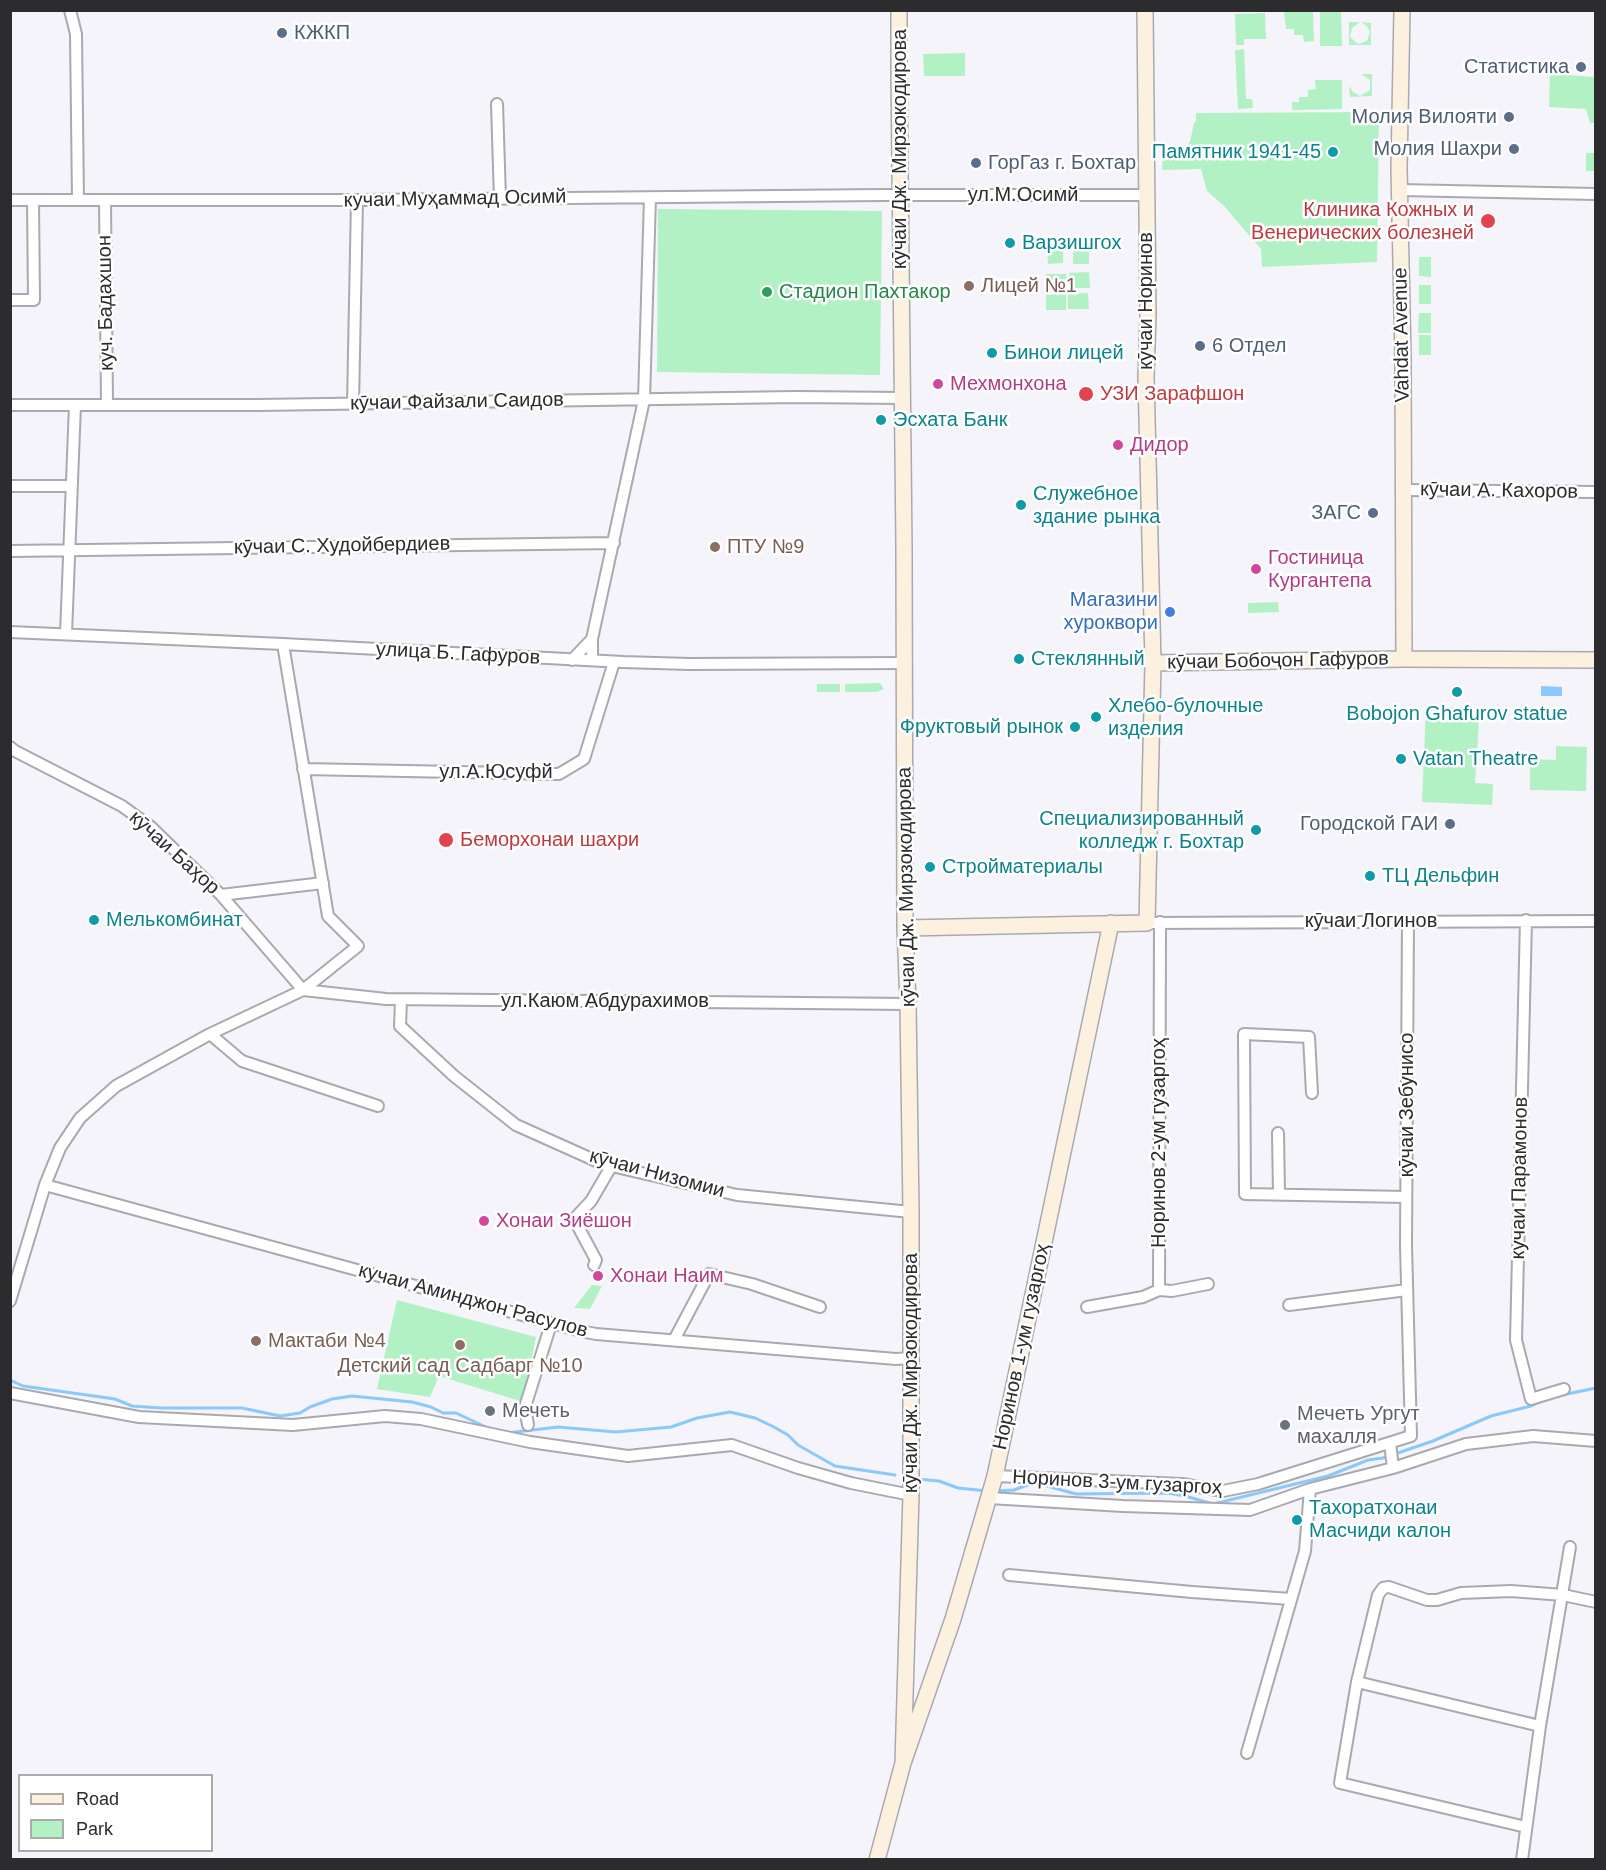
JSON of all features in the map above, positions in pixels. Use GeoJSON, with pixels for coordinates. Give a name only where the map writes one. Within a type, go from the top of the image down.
{"type":"FeatureCollection","features":[{"type":"Feature","properties":{"kind":"street"},"geometry":{"type":"LineString","coordinates":[[70,10],[76,34],[78,200]]}},
{"type":"Feature","properties":{"kind":"street","name":"кӯчаи Дж. Мирзокодирова"},"geometry":{"type":"LineString","coordinates":[[900,10],[905,928],[911,1212],[911,1495],[903,1763]]}},
{"type":"Feature","properties":{"kind":"street","name":"кӯчаи Норинов"},"geometry":{"type":"LineString","coordinates":[[1145,10],[1148,315],[1146,377],[1153,663],[1153,922]]}},
{"type":"Feature","properties":{"kind":"street","name":"Vahdat Avenue"},"geometry":{"type":"LineString","coordinates":[[1402,10],[1399,190],[1403,359],[1404,659]]}},
{"type":"Feature","properties":{"kind":"street"},"geometry":{"type":"LineString","coordinates":[[496,104],[500,199]]}},
{"type":"Feature","properties":{"kind":"street"},"geometry":{"type":"LineString","coordinates":[[1399,190],[1596,194]]}},
{"type":"Feature","properties":{"kind":"street","name":"кучаи Муҳаммад Осимй"},"geometry":{"type":"LineString","coordinates":[[10,200],[357,200],[900,195]]}},
{"type":"Feature","properties":{"kind":"street","name":"ул.М.Осимй"},"geometry":{"type":"LineString","coordinates":[[900,195],[1146,195]]}},
{"type":"Feature","properties":{"kind":"street"},"geometry":{"type":"LineString","coordinates":[[592,660],[592,639],[644,400],[650,197]]}},
{"type":"Feature","properties":{"kind":"street"},"geometry":{"type":"LineString","coordinates":[[10,300],[34,300],[33,200]]}},
{"type":"Feature","properties":{"kind":"street","name":"куч. Бадахшон"},"geometry":{"type":"LineString","coordinates":[[105,200],[107,405]]}},
{"type":"Feature","properties":{"kind":"street"},"geometry":{"type":"LineString","coordinates":[[353,404],[357,200]]}},
{"type":"Feature","properties":{"kind":"street","name":"кӯчаи Файзали Саидов"},"geometry":{"type":"LineString","coordinates":[[10,405],[353,404],[796,397],[903,398]]}},
{"type":"Feature","properties":{"kind":"street"},"geometry":{"type":"LineString","coordinates":[[66,634],[75,405]]}},
{"type":"Feature","properties":{"kind":"street"},"geometry":{"type":"LineString","coordinates":[[10,486],[71,486]]}},
{"type":"Feature","properties":{"kind":"street","name":"кӯчаи А. Кахоров"},"geometry":{"type":"LineString","coordinates":[[1402,490],[1596,492]]}},
{"type":"Feature","properties":{"kind":"street","name":"кӯчаи С. Худойбердиев"},"geometry":{"type":"LineString","coordinates":[[10,550],[614,543]]}},
{"type":"Feature","properties":{"kind":"street","name":"улица Б. Гафуров"},"geometry":{"type":"LineString","coordinates":[[10,632],[614,662],[905,663]]}},
{"type":"Feature","properties":{"kind":"street"},"geometry":{"type":"LineString","coordinates":[[572,660],[592,639]]}},
{"type":"Feature","properties":{"kind":"street"},"geometry":{"type":"LineString","coordinates":[[10,1301],[45,1185],[60,1148],[80,1118],[116,1086],[210,1034],[303,990],[358,946],[328,916],[283,644]]}},
{"type":"Feature","properties":{"kind":"street","name":"кӯчаи Бобоҷон Гафуров"},"geometry":{"type":"LineString","coordinates":[[1153,663],[1404,659],[1596,660]]}},
{"type":"Feature","properties":{"kind":"street","name":"ул.А.Юсуфй"},"geometry":{"type":"LineString","coordinates":[[303,769],[560,774],[584,759],[614,662]]}},
{"type":"Feature","properties":{"kind":"street","name":"кӯчаи Баҳор"},"geometry":{"type":"LineString","coordinates":[[12,752],[122,806],[151,827],[221,895],[303,990]]}},
{"type":"Feature","properties":{"kind":"street"},"geometry":{"type":"LineString","coordinates":[[221,895],[323,883]]}},
{"type":"Feature","properties":{"kind":"street","name":"кучаи Парамонов"},"geometry":{"type":"LineString","coordinates":[[1526,920],[1516,1340],[1531,1399],[1564,1389]]}},
{"type":"Feature","properties":{"kind":"street","name":"кӯчаи Зебунисо"},"geometry":{"type":"LineString","coordinates":[[1408,921],[1406,1197],[1411,1436]]}},
{"type":"Feature","properties":{"kind":"street","name":"кӯчаи Логинов"},"geometry":{"type":"LineString","coordinates":[[1153,922],[1596,921]]}},
{"type":"Feature","properties":{"kind":"street"},"geometry":{"type":"LineString","coordinates":[[905,928],[1153,922]]}},
{"type":"Feature","properties":{"kind":"street","name":"Норинов 2-ум гузаргоҳ"},"geometry":{"type":"LineString","coordinates":[[1153,922],[1159,1290]]}},
{"type":"Feature","properties":{"kind":"street","name":"Норинов 1-ум гузаргоҳ"},"geometry":{"type":"LineString","coordinates":[[903,1763],[953,1619],[992,1489],[1111,923]]}},
{"type":"Feature","properties":{"kind":"street","name":"ул.Каюм Абдурахимов"},"geometry":{"type":"LineString","coordinates":[[303,990],[401,1000],[908,1004]]}},
{"type":"Feature","properties":{"kind":"street","name":"кӯчаи Низомии"},"geometry":{"type":"LineString","coordinates":[[401,1000],[400,1026],[454,1076],[516,1125],[603,1164],[737,1195],[911,1212]]}},
{"type":"Feature","properties":{"kind":"street"},"geometry":{"type":"LineString","coordinates":[[210,1034],[242,1061],[378,1106]]}},
{"type":"Feature","properties":{"kind":"street"},"geometry":{"type":"LineString","coordinates":[[1312,1093],[1310,1037],[1244,1034],[1245,1194],[1406,1197]]}},
{"type":"Feature","properties":{"kind":"street"},"geometry":{"type":"LineString","coordinates":[[1278,1133],[1279,1194]]}},
{"type":"Feature","properties":{"kind":"street"},"geometry":{"type":"LineString","coordinates":[[594,1265],[596,1260],[574,1220],[591,1201],[612,1166]]}},
{"type":"Feature","properties":{"kind":"street","name":"кучаи Аминджон Расулов"},"geometry":{"type":"LineString","coordinates":[[45,1185],[551,1324],[596,1334],[896,1359],[911,1358]]}},
{"type":"Feature","properties":{"kind":"street"},"geometry":{"type":"LineString","coordinates":[[674,1341],[709,1274],[752,1284],[820,1307]]}},
{"type":"Feature","properties":{"kind":"street"},"geometry":{"type":"LineString","coordinates":[[1087,1307],[1143,1297],[1159,1290],[1172,1291],[1208,1284]]}},
{"type":"Feature","properties":{"kind":"street"},"geometry":{"type":"LineString","coordinates":[[1289,1305],[1407,1290]]}},
{"type":"Feature","properties":{"kind":"street"},"geometry":{"type":"LineString","coordinates":[[528,1425],[525,1407],[551,1324]]}},
{"type":"Feature","properties":{"kind":"street"},"geometry":{"type":"LineString","coordinates":[[10,1393],[139,1417],[293,1425],[385,1416],[421,1419],[530,1442],[628,1456],[732,1445],[850,1483],[911,1495]]}},
{"type":"Feature","properties":{"kind":"street","name":"Норинов 3-ум гузаргоҳ"},"geometry":{"type":"LineString","coordinates":[[992,1489],[1182,1484],[1223,1491],[1258,1484],[1411,1436]]}},
{"type":"Feature","properties":{"kind":"street"},"geometry":{"type":"LineString","coordinates":[[992,1489],[1123,1506],[1250,1510],[1310,1489],[1393,1468],[1466,1444],[1533,1436],[1596,1441]]}},
{"type":"Feature","properties":{"kind":"street"},"geometry":{"type":"LineString","coordinates":[[1390,1443],[1393,1468]]}},
{"type":"Feature","properties":{"kind":"street"},"geometry":{"type":"LineString","coordinates":[[1247,1753],[1305,1551],[1310,1489]]}},
{"type":"Feature","properties":{"kind":"street"},"geometry":{"type":"LineString","coordinates":[[1522,1860],[1540,1726],[1570,1547]]}},
{"type":"Feature","properties":{"kind":"street"},"geometry":{"type":"LineString","coordinates":[[1009,1575],[1291,1599]]}},
{"type":"Feature","properties":{"kind":"street"},"geometry":{"type":"LineString","coordinates":[[1526,1827],[1340,1783],[1357,1682],[1378,1595],[1383,1588],[1389,1587],[1427,1600],[1437,1600],[1461,1593],[1511,1591],[1563,1595],[1596,1602]]}},
{"type":"Feature","properties":{"kind":"street"},"geometry":{"type":"LineString","coordinates":[[1357,1682],[1540,1726]]}},
{"type":"Feature","properties":{"kind":"street"},"geometry":{"type":"LineString","coordinates":[[877,1860],[903,1763]]}},
{"type":"Feature","properties":{"kind":"green space"},"geometry":{"type":"Polygon","coordinates":[[[1313,11],[1314,41],[1304,42],[1303,35],[1294,35],[1294,29],[1286,29],[1284,12],[1313,11]]]}},
{"type":"Feature","properties":{"kind":"green space"},"geometry":{"type":"Polygon","coordinates":[[[1320,11],[1341,11],[1342,46],[1320,46],[1320,11]]]}},
{"type":"Feature","properties":{"kind":"green space"},"geometry":{"type":"Polygon","coordinates":[[[1265,13],[1266,39],[1244,39],[1244,45],[1236,45],[1235,14],[1265,13]]]}},
{"type":"Feature","properties":{"kind":"green space"},"geometry":{"type":"Polygon","coordinates":[[[1349,22],[1360,22],[1352,28],[1350,37],[1358,44],[1367,41],[1370,32],[1361,22],[1371,23],[1371,45],[1349,45],[1349,22]]]}},
{"type":"Feature","properties":{"kind":"green space"},"geometry":{"type":"Polygon","coordinates":[[[1244,49],[1246,99],[1252,99],[1253,108],[1238,109],[1235,50],[1244,49]]]}},
{"type":"Feature","properties":{"kind":"green space"},"geometry":{"type":"Polygon","coordinates":[[[965,53],[965,76],[924,76],[923,54],[965,53]]]}},
{"type":"Feature","properties":{"kind":"green space"},"geometry":{"type":"Polygon","coordinates":[[[1361,74],[1372,74],[1372,96],[1350,97],[1349,86],[1360,96],[1370,90],[1370,80],[1361,74]]]}},
{"type":"Feature","properties":{"kind":"green space"},"geometry":{"type":"Polygon","coordinates":[[[1550,74],[1595,77],[1595,123],[1590,123],[1586,109],[1549,107],[1550,74]]]}},
{"type":"Feature","properties":{"kind":"green space"},"geometry":{"type":"Polygon","coordinates":[[[1315,80],[1342,80],[1342,109],[1292,110],[1292,102],[1299,102],[1299,97],[1308,97],[1308,90],[1316,89],[1315,80]]]}},
{"type":"Feature","properties":{"kind":"green space"},"geometry":{"type":"Polygon","coordinates":[[[1379,112],[1377,262],[1262,267],[1261,249],[1224,206],[1207,191],[1201,169],[1162,170],[1163,154],[1180,152],[1190,142],[1196,113],[1379,112]]]}},
{"type":"Feature","properties":{"kind":"green space"},"geometry":{"type":"Polygon","coordinates":[[[1586,153],[1595,153],[1595,171],[1586,171],[1586,153]]]}},
{"type":"Feature","properties":{"kind":"green space"},"geometry":{"type":"Polygon","coordinates":[[[658,209],[882,211],[880,375],[657,372],[658,209]]]}},
{"type":"Feature","properties":{"kind":"green space"},"geometry":{"type":"Polygon","coordinates":[[[1047,250],[1063,250],[1063,263],[1048,264],[1047,250]]]}},
{"type":"Feature","properties":{"kind":"green space"},"geometry":{"type":"Polygon","coordinates":[[[1089,250],[1089,264],[1073,264],[1073,251],[1089,250]]]}},
{"type":"Feature","properties":{"kind":"green space"},"geometry":{"type":"Polygon","coordinates":[[[1419,257],[1431,257],[1431,277],[1419,276],[1419,257]]]}},
{"type":"Feature","properties":{"kind":"green space"},"geometry":{"type":"Polygon","coordinates":[[[1089,272],[1090,288],[1070,288],[1069,273],[1089,272]]]}},
{"type":"Feature","properties":{"kind":"green space"},"geometry":{"type":"Polygon","coordinates":[[[1046,274],[1066,274],[1067,289],[1047,290],[1046,274]]]}},
{"type":"Feature","properties":{"kind":"green space"},"geometry":{"type":"Polygon","coordinates":[[[1419,285],[1431,285],[1431,304],[1419,304],[1419,285]]]}},
{"type":"Feature","properties":{"kind":"green space"},"geometry":{"type":"Polygon","coordinates":[[[1088,293],[1089,309],[1068,309],[1068,294],[1088,293]]]}},
{"type":"Feature","properties":{"kind":"green space"},"geometry":{"type":"Polygon","coordinates":[[[1066,294],[1066,310],[1046,310],[1046,295],[1066,294]]]}},
{"type":"Feature","properties":{"kind":"green space"},"geometry":{"type":"Polygon","coordinates":[[[1419,313],[1431,313],[1431,333],[1418,333],[1419,313]]]}},
{"type":"Feature","properties":{"kind":"green space"},"geometry":{"type":"Polygon","coordinates":[[[1419,335],[1431,335],[1431,355],[1419,355],[1419,335]]]}},
{"type":"Feature","properties":{"kind":"green space"},"geometry":{"type":"Polygon","coordinates":[[[1278,602],[1279,612],[1248,613],[1248,603],[1278,602]]]}},
{"type":"Feature","properties":{"kind":"green space"},"geometry":{"type":"Polygon","coordinates":[[[880,683],[884,689],[876,692],[845,692],[845,684],[880,683]]]}},
{"type":"Feature","properties":{"kind":"green space"},"geometry":{"type":"Polygon","coordinates":[[[817,684],[840,684],[840,692],[817,692],[817,684]]]}},
{"type":"Feature","properties":{"kind":"green space"},"geometry":{"type":"Polygon","coordinates":[[[1426,707],[1480,707],[1475,783],[1493,784],[1492,805],[1422,802],[1426,707]]]}},
{"type":"Feature","properties":{"kind":"green space"},"geometry":{"type":"Polygon","coordinates":[[[1556,746],[1587,747],[1586,791],[1530,790],[1530,759],[1556,760],[1556,746]]]}},
{"type":"Feature","properties":{"kind":"green space"},"geometry":{"type":"Polygon","coordinates":[[[592,1285],[602,1286],[590,1309],[574,1308],[592,1285]]]}},
{"type":"Feature","properties":{"kind":"green space"},"geometry":{"type":"Polygon","coordinates":[[[397,1300],[536,1337],[523,1402],[439,1376],[430,1397],[377,1389],[397,1300]]]}},
{"type":"Feature","properties":{"kind":"water"},"geometry":{"type":"Polygon","coordinates":[[[1541,686],[1562,687],[1562,696],[1541,696],[1541,686]]]}},
{"type":"Feature","properties":{"kind":"waterway"},"geometry":{"type":"LineString","coordinates":[[10,1380],[23,1386],[115,1399],[132,1406],[242,1408],[280,1416],[300,1413],[332,1399],[352,1396],[412,1402],[443,1413],[456,1413],[488,1428]]}},
{"type":"Feature","properties":{"kind":"waterway"},"geometry":{"type":"LineString","coordinates":[[1562,1395],[1596,1388]]}},
{"type":"Feature","properties":{"kind":"waterway"},"geometry":{"type":"LineString","coordinates":[[996,1491],[1014,1490],[1030,1484],[1040,1484],[1076,1494],[1168,1493],[1213,1504],[1328,1476],[1368,1460],[1383,1458],[1433,1441],[1491,1416],[1531,1406],[1544,1400]]}},
{"type":"Feature","properties":{"kind":"waterway"},"geometry":{"type":"LineString","coordinates":[[507,1433],[558,1427],[616,1432],[671,1427],[697,1418],[730,1412],[755,1418],[772,1426],[788,1435],[798,1445],[835,1466],[895,1475]]}},
{"type":"Feature","properties":{"kind":"waterway"},"geometry":{"type":"LineString","coordinates":[[917,1479],[939,1481],[958,1488],[987,1491]]}},
{"type":"Feature","properties":{"kind":"place","name":"КЖКП"},"geometry":{"type":"Point","coordinates":[282,33]}},
{"type":"Feature","properties":{"kind":"place","name":"Статистика"},"geometry":{"type":"Point","coordinates":[1581,67]}},
{"type":"Feature","properties":{"kind":"place","name":"Молия Вилояти"},"geometry":{"type":"Point","coordinates":[1509,117]}},
{"type":"Feature","properties":{"kind":"place","name":"Молия Шахри"},"geometry":{"type":"Point","coordinates":[1514,149]}},
{"type":"Feature","properties":{"kind":"place","name":"Памятник 1941-45"},"geometry":{"type":"Point","coordinates":[1333,152]}},
{"type":"Feature","properties":{"kind":"place","name":"ГорГаз г. Бохтар"},"geometry":{"type":"Point","coordinates":[976,163]}},
{"type":"Feature","properties":{"kind":"place","name":"Клиника Кожных и Венерических болезней"},"geometry":{"type":"Point","coordinates":[1488,221]}},
{"type":"Feature","properties":{"kind":"place","name":"Варзишгох"},"geometry":{"type":"Point","coordinates":[1010,243]}},
{"type":"Feature","properties":{"kind":"place","name":"Лицей №1"},"geometry":{"type":"Point","coordinates":[969,286]}},
{"type":"Feature","properties":{"kind":"place","name":"Стадион Пахтакор"},"geometry":{"type":"Point","coordinates":[767,292]}},
{"type":"Feature","properties":{"kind":"place","name":"6 Отдел"},"geometry":{"type":"Point","coordinates":[1200,346]}},
{"type":"Feature","properties":{"kind":"place","name":"Бинои лицей"},"geometry":{"type":"Point","coordinates":[992,353]}},
{"type":"Feature","properties":{"kind":"place","name":"Мехмонхона"},"geometry":{"type":"Point","coordinates":[938,384]}},
{"type":"Feature","properties":{"kind":"place","name":"УЗИ Зарафшон"},"geometry":{"type":"Point","coordinates":[1086,394]}},
{"type":"Feature","properties":{"kind":"place","name":"Эсхата Банк"},"geometry":{"type":"Point","coordinates":[881,420]}},
{"type":"Feature","properties":{"kind":"place","name":"Дидор"},"geometry":{"type":"Point","coordinates":[1118,445]}},
{"type":"Feature","properties":{"kind":"place","name":"Служебное здание рынка"},"geometry":{"type":"Point","coordinates":[1021,505]}},
{"type":"Feature","properties":{"kind":"place","name":"ЗАГС"},"geometry":{"type":"Point","coordinates":[1373,513]}},
{"type":"Feature","properties":{"kind":"place","name":"ПТУ №9"},"geometry":{"type":"Point","coordinates":[715,547]}},
{"type":"Feature","properties":{"kind":"place","name":"Гостиница Кургантепа"},"geometry":{"type":"Point","coordinates":[1256,569]}},
{"type":"Feature","properties":{"kind":"place","name":"Магазини хуроквори"},"geometry":{"type":"Point","coordinates":[1170,612]}},
{"type":"Feature","properties":{"kind":"place","name":"Стеклянный"},"geometry":{"type":"Point","coordinates":[1019,659]}},
{"type":"Feature","properties":{"kind":"place","name":"Bobojon Ghafurov statue"},"geometry":{"type":"Point","coordinates":[1457,692]}},
{"type":"Feature","properties":{"kind":"place","name":"Хлебо-булочные изделия"},"geometry":{"type":"Point","coordinates":[1096,717]}},
{"type":"Feature","properties":{"kind":"place","name":"Фруктовый рынок"},"geometry":{"type":"Point","coordinates":[1075,727]}},
{"type":"Feature","properties":{"kind":"place","name":"Vatan Theatre"},"geometry":{"type":"Point","coordinates":[1401,759]}},
{"type":"Feature","properties":{"kind":"place","name":"Городской ГАИ"},"geometry":{"type":"Point","coordinates":[1450,824]}},
{"type":"Feature","properties":{"kind":"place","name":"Специализированный колледж г. Бохтар"},"geometry":{"type":"Point","coordinates":[1256,830]}},
{"type":"Feature","properties":{"kind":"place","name":"Беморхонаи шахри"},"geometry":{"type":"Point","coordinates":[446,840]}},
{"type":"Feature","properties":{"kind":"place","name":"Стройматериалы"},"geometry":{"type":"Point","coordinates":[930,867]}},
{"type":"Feature","properties":{"kind":"place","name":"ТЦ Дельфин"},"geometry":{"type":"Point","coordinates":[1370,876]}},
{"type":"Feature","properties":{"kind":"place","name":"Мелькомбинат"},"geometry":{"type":"Point","coordinates":[94,920]}},
{"type":"Feature","properties":{"kind":"place","name":"Хонаи Зиёшон"},"geometry":{"type":"Point","coordinates":[484,1221]}},
{"type":"Feature","properties":{"kind":"place","name":"Хонаи Наим"},"geometry":{"type":"Point","coordinates":[598,1276]}},
{"type":"Feature","properties":{"kind":"place","name":"Мактаби №4"},"geometry":{"type":"Point","coordinates":[256,1341]}},
{"type":"Feature","properties":{"kind":"place","name":"Детский сад Садбарг №10"},"geometry":{"type":"Point","coordinates":[460,1345]}},
{"type":"Feature","properties":{"kind":"place","name":"Мечеть"},"geometry":{"type":"Point","coordinates":[490,1411]}},
{"type":"Feature","properties":{"kind":"place","name":"Мечеть Ургут махалля"},"geometry":{"type":"Point","coordinates":[1285,1425]}},
{"type":"Feature","properties":{"kind":"place","name":"Тахоратхонаи Масчиди калон"},"geometry":{"type":"Point","coordinates":[1297,1520]}}]}
